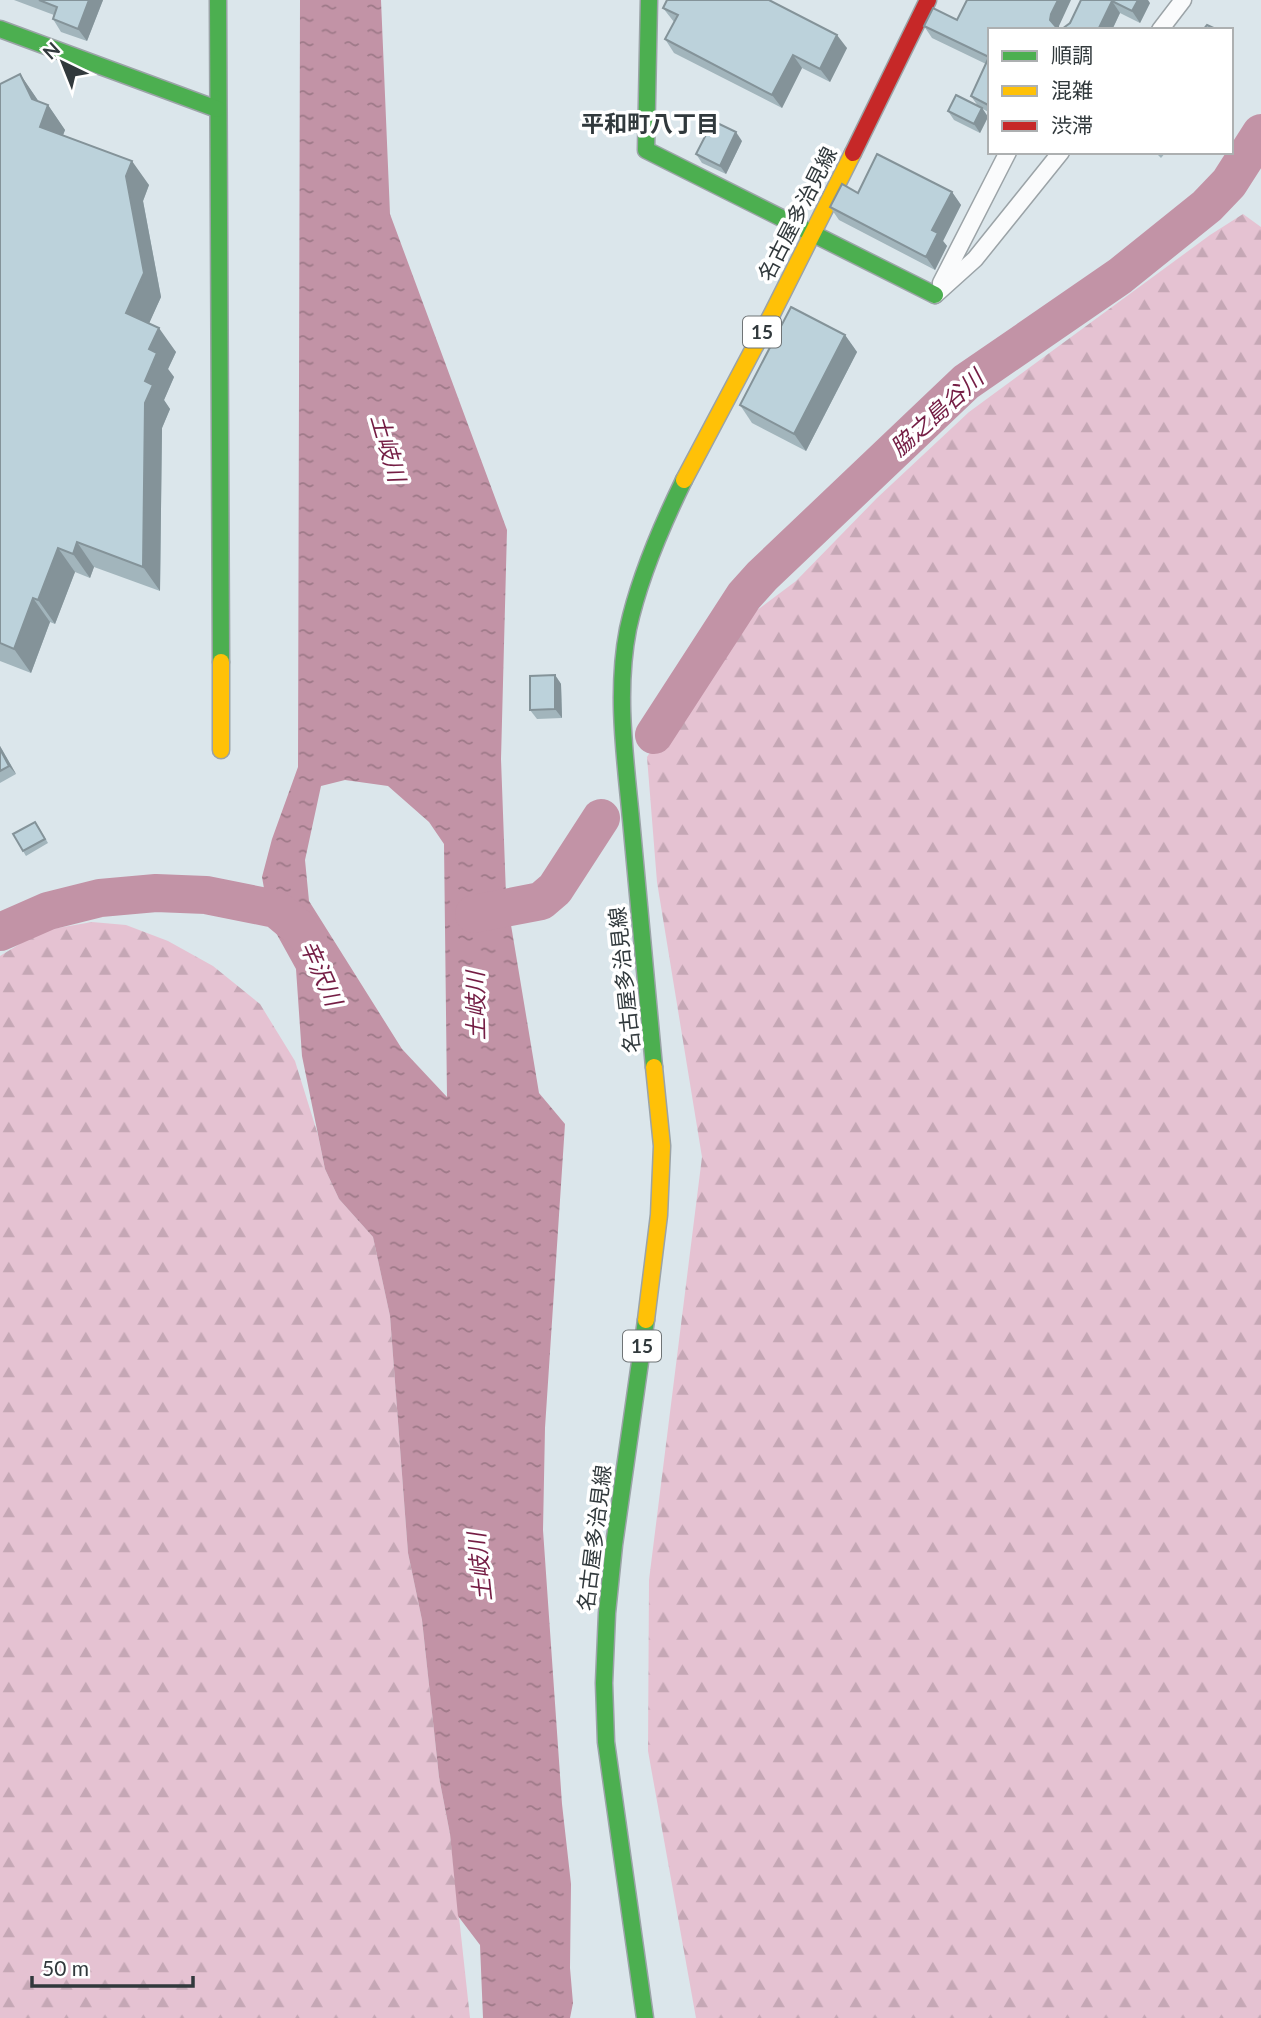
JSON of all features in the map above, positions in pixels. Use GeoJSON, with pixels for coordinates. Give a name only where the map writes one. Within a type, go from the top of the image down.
{"type":"FeatureCollection","features":[{"type":"Feature","properties":{"kind":"main road"},"geometry":{"type":"LineString","coordinates":[[218,0],[216,110],[221,750]]}},
{"type":"Feature","properties":{"kind":"main road"},"geometry":{"type":"LineString","coordinates":[[649,0],[646,150],[935,295]]}},
{"type":"Feature","properties":{"kind":"main road","name":"名古屋多治見線"},"geometry":{"type":"LineString","coordinates":[[645,2018],[606,1742],[604,1683],[614,1545],[652,1277],[659,1215],[662,1146],[624,751],[622,673],[636,601],[654,548],[696,458],[812,234],[928,0]]}},
{"type":"Feature","properties":{"kind":"main road"},"geometry":{"type":"LineString","coordinates":[[0,29],[216,110]]}},
{"type":"Feature","properties":{"kind":"street"},"geometry":{"type":"LineString","coordinates":[[1162,0],[1180,4],[1162,28]]}},
{"type":"Feature","properties":{"kind":"street"},"geometry":{"type":"LineString","coordinates":[[935,295],[1007,154]]}},
{"type":"Feature","properties":{"kind":"street"},"geometry":{"type":"LineString","coordinates":[[935,295],[975,259],[1059,154]]}},
{"type":"Feature","properties":{"kind":"green space"},"geometry":{"type":"Polygon","coordinates":[[[1243,214],[1261,227],[1261,2018],[696,2018],[648,1751],[649,1580],[702,1157],[657,882],[647,757],[725,634],[796,581],[877,498],[969,412],[1210,235],[1243,214]]]}},
{"type":"Feature","properties":{"kind":"green space"},"geometry":{"type":"Polygon","coordinates":[[[92,922],[126,925],[168,941],[213,966],[260,1004],[295,1061],[318,1135],[325,1169],[339,1199],[373,1237],[390,1316],[408,1553],[422,1620],[439,1777],[450,1834],[470,2018],[0,2018],[0,956],[41,931],[92,922]]]}},
{"type":"Feature","properties":{"kind":"water","name":"土岐川"},"geometry":{"type":"Polygon","coordinates":[[[300,0],[381,0],[390,214],[507,530],[501,759],[506,895],[539,1093],[565,1124],[545,1428],[543,1530],[562,1804],[571,1884],[570,1968],[573,2003],[570,2018],[483,2018],[480,1945],[458,1916],[422,1620],[408,1553],[390,1316],[373,1237],[339,1199],[325,1169],[302,1056],[296,969],[270,922],[262,877],[272,839],[298,767],[300,0]],[[345,780],[321,786],[305,860],[309,901],[402,1049],[447,1097],[444,844],[429,822],[388,786],[345,780]]]}},
{"type":"Feature","properties":{"kind":"building"},"geometry":{"type":"Polygon","coordinates":[[[39,0],[89,0],[78,29],[53,19],[57,7],[39,0]]]}},
{"type":"Feature","properties":{"kind":"building"},"geometry":{"type":"Polygon","coordinates":[[[667,0],[769,0],[837,35],[820,69],[793,55],[772,95],[665,39],[678,15],[663,8],[667,0]]]}},
{"type":"Feature","properties":{"kind":"building"},"geometry":{"type":"Polygon","coordinates":[[[967,0],[1058,0],[1050,20],[1059,28],[988,28],[988,57],[924,26],[933,8],[957,20],[967,0]]]}},
{"type":"Feature","properties":{"kind":"building"},"geometry":{"type":"Polygon","coordinates":[[[1081,0],[1138,0],[1132,11],[1112,1],[1099,28],[1063,28],[1070,23],[1081,0]]]}},
{"type":"Feature","properties":{"kind":"building"},"geometry":{"type":"Polygon","coordinates":[[[988,59],[988,105],[971,96],[988,59]]]}},
{"type":"Feature","properties":{"kind":"building"},"geometry":{"type":"Polygon","coordinates":[[[20,74],[32,99],[48,105],[40,127],[132,161],[126,176],[144,273],[126,313],[159,328],[149,349],[157,353],[145,381],[153,385],[145,403],[143,567],[77,542],[73,554],[58,548],[38,600],[33,598],[14,649],[0,643],[0,84],[20,74]]]}},
{"type":"Feature","properties":{"kind":"building"},"geometry":{"type":"Polygon","coordinates":[[[956,95],[982,108],[974,124],[948,111],[956,95]]]}},
{"type":"Feature","properties":{"kind":"building"},"geometry":{"type":"Polygon","coordinates":[[[713,121],[736,132],[720,166],[696,154],[713,121]]]}},
{"type":"Feature","properties":{"kind":"building"},"geometry":{"type":"Polygon","coordinates":[[[877,154],[952,192],[932,230],[938,233],[926,257],[830,207],[842,184],[858,193],[877,154]]]}},
{"type":"Feature","properties":{"kind":"building"},"geometry":{"type":"Polygon","coordinates":[[[791,307],[845,335],[794,434],[740,405],[791,307]]]}},
{"type":"Feature","properties":{"kind":"building"},"geometry":{"type":"Polygon","coordinates":[[[555,675],[555,709],[530,710],[530,676],[555,675]]]}},
{"type":"Feature","properties":{"kind":"building"},"geometry":{"type":"Polygon","coordinates":[[[0,749],[9,766],[0,771],[0,749]]]}},
{"type":"Feature","properties":{"kind":"building"},"geometry":{"type":"Polygon","coordinates":[[[35,822],[45,839],[23,851],[13,834],[35,822]]]}},
{"type":"Feature","properties":{"kind":"waterway","name":"脇之島谷川"},"geometry":{"type":"LineString","coordinates":[[654,735],[744,596],[762,576],[966,382],[1120,276],[1207,206],[1229,183],[1261,133]]}},
{"type":"Feature","properties":{"kind":"waterway","name":"脇之島谷川"},"geometry":{"type":"LineString","coordinates":[[474,914],[541,901],[555,889],[601,818]]}},
{"type":"Feature","properties":{"kind":"waterway","name":"辛沢川"},"geometry":{"type":"LineString","coordinates":[[0,932],[48,911],[100,898],[156,893],[206,895],[276,909],[308,938]]}},
{"type":"Feature","properties":{"kind":"traffic: fast"},"geometry":{"type":"LineString","coordinates":[[218,0],[221,662]]}},
{"type":"Feature","properties":{"kind":"traffic: fast"},"geometry":{"type":"LineString","coordinates":[[649,0],[646,150],[935,295]]}},
{"type":"Feature","properties":{"kind":"traffic: fast"},"geometry":{"type":"LineString","coordinates":[[0,29],[217,109]]}},
{"type":"Feature","properties":{"kind":"traffic: fast"},"geometry":{"type":"LineString","coordinates":[[654,1067],[625,754],[622,679],[628,629],[638,591],[659,534],[684,480]]}},
{"type":"Feature","properties":{"kind":"traffic: fast"},"geometry":{"type":"LineString","coordinates":[[645,2018],[606,1742],[604,1683],[614,1545],[646,1320]]}},
{"type":"Feature","properties":{"kind":"traffic: slow"},"geometry":{"type":"LineString","coordinates":[[684,480],[853,153]]}},
{"type":"Feature","properties":{"kind":"traffic: slow"},"geometry":{"type":"LineString","coordinates":[[221,662],[221,750]]}},
{"type":"Feature","properties":{"kind":"traffic: slow"},"geometry":{"type":"LineString","coordinates":[[646,1320],[659,1215],[662,1146],[654,1067]]}},
{"type":"Feature","properties":{"kind":"traffic: jam"},"geometry":{"type":"LineString","coordinates":[[853,153],[928,0]]}},
{"type":"Feature","properties":{"kind":"district","name":"平和町八丁目"},"geometry":{"type":"Point","coordinates":[650,124]}}]}
